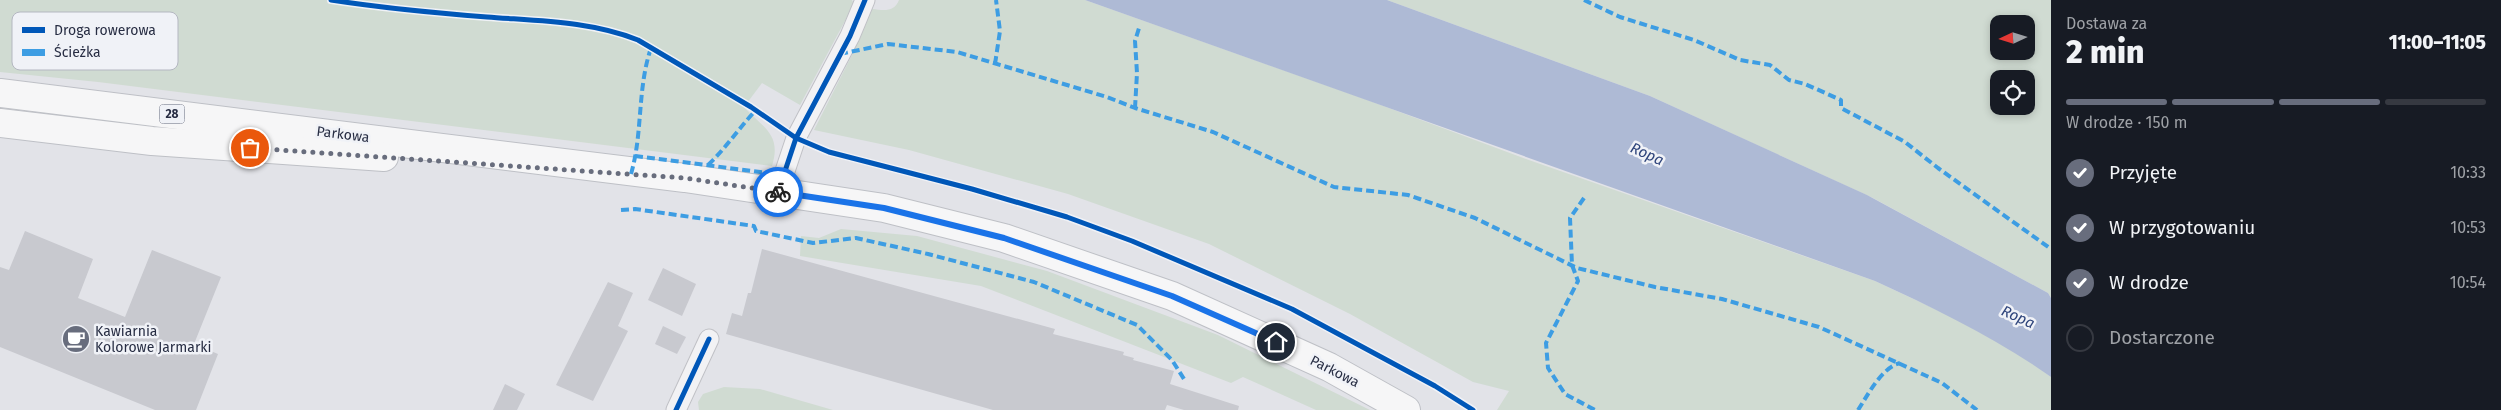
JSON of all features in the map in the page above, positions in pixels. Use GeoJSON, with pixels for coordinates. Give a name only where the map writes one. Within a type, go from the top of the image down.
{"type":"FeatureCollection","features":[{"type":"Feature","properties":{"kind":"main road","name":"Parkowa"},"geometry":{"type":"LineString","coordinates":[[0,93],[685,178],[884,208],[1004,238],[1172,296],[1329,367],[1406,410]]}},
{"type":"Feature","properties":{"kind":"main road","name":"Parkowa"},"geometry":{"type":"LineString","coordinates":[[0,123],[152,141],[685,178]]}},
{"type":"Feature","properties":{"kind":"street"},"geometry":{"type":"LineString","coordinates":[[778,192],[796,138],[850,36],[864,0]]}},
{"type":"Feature","properties":{"kind":"street"},"geometry":{"type":"LineString","coordinates":[[676,410],[709,339]]}},
{"type":"Feature","properties":{"kind":"shaded area"},"geometry":{"type":"Polygon","coordinates":[[[0,0],[852,0],[854,4],[800,105],[762,83],[744,107],[764,126],[773,139],[775,146],[772,166],[98,82],[0,72],[0,0]]]}},
{"type":"Feature","properties":{"kind":"shaded area"},"geometry":{"type":"Polygon","coordinates":[[[899,0],[1085,0],[1362,98],[1526,159],[1875,281],[1950,316],[2021,355],[2051,377],[2051,410],[1497,410],[1509,391],[1473,382],[1350,314],[1209,244],[1068,194],[909,150],[814,130],[852,55],[872,9],[891,9],[899,0]]]}},
{"type":"Feature","properties":{"kind":"shaded area"},"geometry":{"type":"Polygon","coordinates":[[[1387,0],[2051,0],[2051,298],[2048,293],[1873,198],[1650,96],[1387,0]]]}},
{"type":"Feature","properties":{"kind":"shaded area"},"geometry":{"type":"Polygon","coordinates":[[[841,229],[917,236],[1047,271],[1218,335],[1370,410],[1316,410],[1243,377],[1231,383],[981,286],[800,256],[801,236],[819,238],[841,229]]]}},
{"type":"Feature","properties":{"kind":"shaded area"},"geometry":{"type":"Polygon","coordinates":[[[724,387],[760,389],[833,410],[699,410],[698,402],[703,394],[724,387]]]}},
{"type":"Feature","properties":{"kind":"water","name":"Ropa"},"geometry":{"type":"Polygon","coordinates":[[[1085,0],[1387,0],[1650,96],[1867,195],[2048,293],[2051,298],[2051,377],[2009,349],[1965,325],[1875,281],[1085,0]]]}},
{"type":"Feature","properties":{"kind":"building"},"geometry":{"type":"Polygon","coordinates":[[[25,231],[93,259],[78,298],[125,317],[152,250],[221,277],[194,344],[218,354],[196,410],[155,410],[0,347],[0,267],[9,270],[25,231]]]}},
{"type":"Feature","properties":{"kind":"building"},"geometry":{"type":"Polygon","coordinates":[[[762,249],[1055,329],[1053,334],[1124,352],[1123,355],[1134,358],[1133,360],[1174,371],[1170,384],[1239,406],[1238,410],[1184,410],[1167,405],[1165,410],[993,410],[726,334],[732,313],[742,316],[748,293],[751,293],[762,249]]]}},
{"type":"Feature","properties":{"kind":"building"},"geometry":{"type":"Polygon","coordinates":[[[663,268],[696,284],[682,316],[648,300],[663,268]]]}},
{"type":"Feature","properties":{"kind":"building"},"geometry":{"type":"Polygon","coordinates":[[[608,282],[633,293],[618,326],[628,331],[593,401],[556,385],[608,282]]]}},
{"type":"Feature","properties":{"kind":"building"},"geometry":{"type":"Polygon","coordinates":[[[663,326],[686,337],[677,354],[655,344],[663,326]]]}},
{"type":"Feature","properties":{"kind":"building"},"geometry":{"type":"Polygon","coordinates":[[[505,384],[525,394],[517,410],[493,410],[505,384]]]}},
{"type":"Feature","properties":{"kind":"marked path"},"geometry":{"type":"LineString","coordinates":[[995,64],[1000,31],[996,0]]}},
{"type":"Feature","properties":{"kind":"marked path"},"geometry":{"type":"LineString","coordinates":[[1584,0],[1620,17],[1694,40],[1740,60],[1770,65],[1789,80],[1805,84],[1841,100],[1841,108],[1905,142],[2051,249]]}},
{"type":"Feature","properties":{"kind":"marked path"},"geometry":{"type":"LineString","coordinates":[[1135,108],[1137,73],[1135,41],[1140,25]]}},
{"type":"Feature","properties":{"kind":"marked path"},"geometry":{"type":"LineString","coordinates":[[840,54],[888,44],[957,52],[1107,97],[1135,108],[1213,132],[1334,187],[1408,195],[1475,218],[1577,268],[1655,287],[1722,299],[1819,327],[1942,383],[1977,410]]}},
{"type":"Feature","properties":{"kind":"marked path"},"geometry":{"type":"LineString","coordinates":[[631,174],[635,158],[644,79],[651,48]]}},
{"type":"Feature","properties":{"kind":"marked path"},"geometry":{"type":"LineString","coordinates":[[708,165],[756,110]]}},
{"type":"Feature","properties":{"kind":"marked path"},"geometry":{"type":"LineString","coordinates":[[635,156],[784,175]]}},
{"type":"Feature","properties":{"kind":"marked path"},"geometry":{"type":"LineString","coordinates":[[1584,198],[1570,218],[1572,265],[1578,281],[1546,343],[1548,368],[1565,394],[1595,410]]}},
{"type":"Feature","properties":{"kind":"marked path"},"geometry":{"type":"LineString","coordinates":[[621,210],[635,209],[754,226],[756,231],[813,243],[856,238],[928,254],[1034,282],[1137,325],[1172,360],[1184,379]]}},
{"type":"Feature","properties":{"kind":"marked path"},"geometry":{"type":"LineString","coordinates":[[1858,410],[1881,376],[1887,370],[1900,363]]}},
{"type":"Feature","properties":{"kind":"cycle path"},"geometry":{"type":"LineString","coordinates":[[331,0],[428,12],[583,25],[638,40],[751,107],[796,138],[829,152],[972,189],[1067,217],[1132,241],[1292,309],[1435,386],[1473,410]]}},
{"type":"Feature","properties":{"kind":"cycle path"},"geometry":{"type":"LineString","coordinates":[[778,192],[796,138],[850,36],[865,0]]}},
{"type":"Feature","properties":{"kind":"cycle path"},"geometry":{"type":"LineString","coordinates":[[676,410],[709,339]]}},
{"type":"Feature","properties":{"kind":"way so far"},"geometry":{"type":"LineString","coordinates":[[250,148],[685,178],[778,192]]}},
{"type":"Feature","properties":{"kind":"place","name":"Kawiarnia Kolorowe Jarmarki"},"geometry":{"type":"Point","coordinates":[76,339]}},
{"type":"Feature","properties":{"kind":"route"},"geometry":{"type":"LineString","coordinates":[[778,192],[884,208],[1004,238],[1172,296],[1276,342]]}}]}
